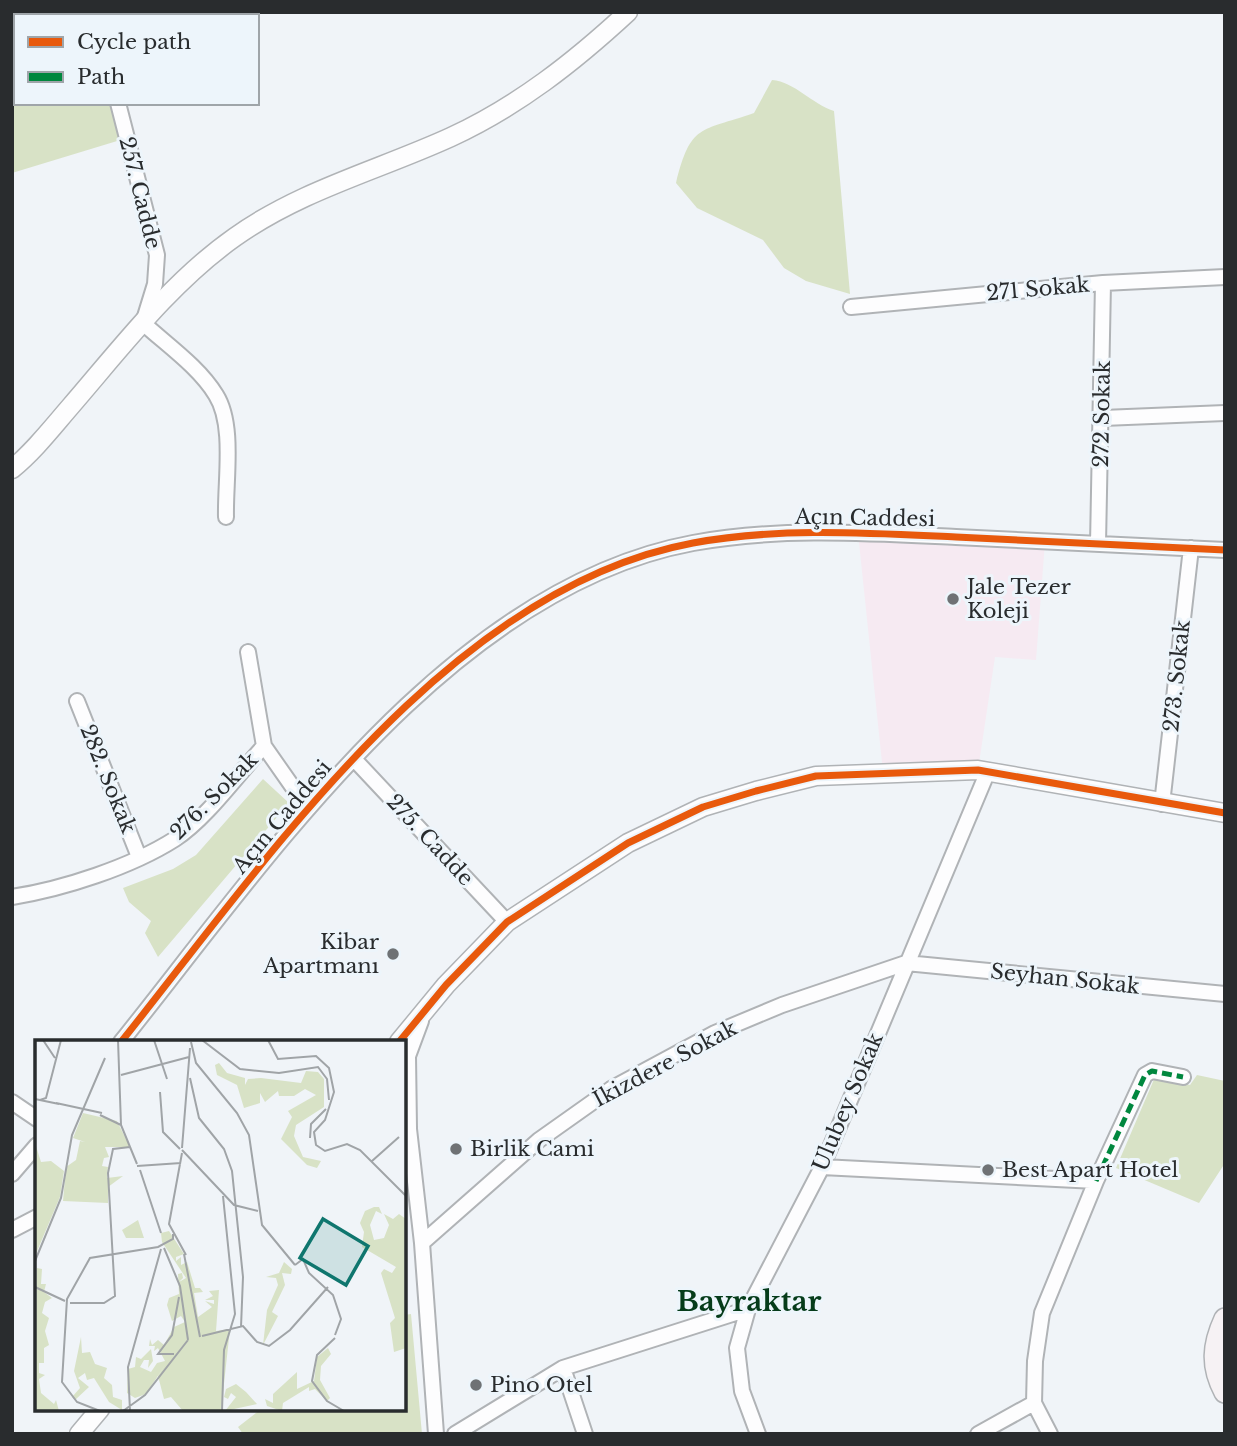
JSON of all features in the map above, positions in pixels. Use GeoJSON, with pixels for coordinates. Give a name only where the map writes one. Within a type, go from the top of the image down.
{"type":"FeatureCollection","features":[{"type":"Feature","properties":{"kind":"main road"},"geometry":{"type":"LineString","coordinates":[[1225,1319],[1216,1338],[1214,1356],[1217,1378],[1225,1392]]}},
{"type":"Feature","properties":{"kind":"street"},"geometry":{"type":"LineString","coordinates":[[12,470],[143,323],[206,259],[246,229],[294,202],[453,136],[523,98],[558,73],[622,14]]}},
{"type":"Feature","properties":{"kind":"street","name":"257. Cadde"},"geometry":{"type":"LineString","coordinates":[[119,105],[157,255],[155,284],[143,323]]}},
{"type":"Feature","properties":{"kind":"street","name":"271 Sokak"},"geometry":{"type":"LineString","coordinates":[[851,307],[1103,283],[1225,277]]}},
{"type":"Feature","properties":{"kind":"street","name":"272 Sokak"},"geometry":{"type":"LineString","coordinates":[[1098,544],[1103,418],[1103,283]]}},
{"type":"Feature","properties":{"kind":"street"},"geometry":{"type":"LineString","coordinates":[[143,323],[208,383],[222,406],[227,441],[226,517]]}},
{"type":"Feature","properties":{"kind":"street"},"geometry":{"type":"LineString","coordinates":[[1103,418],[1225,413]]}},
{"type":"Feature","properties":{"kind":"street","name":"Açın Caddesi"},"geometry":{"type":"LineString","coordinates":[[123,1040],[312,804],[354,759],[447,670],[551,594],[620,563],[693,543],[800,533],[1225,550]]}},
{"type":"Feature","properties":{"kind":"street","name":"273. Sokak"},"geometry":{"type":"LineString","coordinates":[[1162,804],[1191,548]]}},
{"type":"Feature","properties":{"kind":"street"},"geometry":{"type":"LineString","coordinates":[[248,652],[264,746]]}},
{"type":"Feature","properties":{"kind":"street","name":"282. Sokak"},"geometry":{"type":"LineString","coordinates":[[77,701],[139,858]]}},
{"type":"Feature","properties":{"kind":"street","name":"276. Sokak"},"geometry":{"type":"LineString","coordinates":[[12,897],[80,879],[139,858],[176,839],[264,746],[292,786],[312,804]]}},
{"type":"Feature","properties":{"kind":"street","name":"275. Cadde"},"geometry":{"type":"LineString","coordinates":[[354,759],[507,922]]}},
{"type":"Feature","properties":{"kind":"street"},"geometry":{"type":"LineString","coordinates":[[401,1040],[507,922],[628,843],[703,807],[816,776],[988,771],[1162,804],[1225,813]]}},
{"type":"Feature","properties":{"kind":"street","name":"Ulubey Sokak"},"geometry":{"type":"LineString","coordinates":[[758,1434],[742,1391],[737,1348],[748,1310],[822,1167],[988,771]]}},
{"type":"Feature","properties":{"kind":"street","name":"Seyhan Sokak"},"geometry":{"type":"LineString","coordinates":[[906,963],[1225,994]]}},
{"type":"Feature","properties":{"kind":"street","name":"İkizdere Sokak"},"geometry":{"type":"LineString","coordinates":[[422,1243],[539,1140],[611,1089],[726,1028],[782,1005],[906,963]]}},
{"type":"Feature","properties":{"kind":"street"},"geometry":{"type":"LineString","coordinates":[[424,1012],[408,1056],[406,1124],[422,1243],[436,1434]]}},
{"type":"Feature","properties":{"kind":"street"},"geometry":{"type":"LineString","coordinates":[[1050,1434],[1034,1403],[1035,1361],[1042,1313],[1096,1181],[1145,1075],[1152,1071],[1182,1077]]}},
{"type":"Feature","properties":{"kind":"street"},"geometry":{"type":"LineString","coordinates":[[12,1102],[35,1118]]}},
{"type":"Feature","properties":{"kind":"street"},"geometry":{"type":"LineString","coordinates":[[12,1174],[35,1147]]}},
{"type":"Feature","properties":{"kind":"street"},"geometry":{"type":"LineString","coordinates":[[822,1167],[1096,1181]]}},
{"type":"Feature","properties":{"kind":"street"},"geometry":{"type":"LineString","coordinates":[[12,1230],[35,1218]]}},
{"type":"Feature","properties":{"kind":"street"},"geometry":{"type":"LineString","coordinates":[[455,1434],[563,1368],[748,1310]]}},
{"type":"Feature","properties":{"kind":"street"},"geometry":{"type":"LineString","coordinates":[[563,1368],[585,1434]]}},
{"type":"Feature","properties":{"kind":"street"},"geometry":{"type":"LineString","coordinates":[[978,1434],[1034,1403]]}},
{"type":"Feature","properties":{"kind":"street"},"geometry":{"type":"LineString","coordinates":[[79,1434],[98,1411]]}},
{"type":"Feature","properties":{"kind":"shaded area","name":"Jale Tezer Koleji"},"geometry":{"type":"Polygon","coordinates":[[[858,533],[1045,542],[1036,660],[995,657],[978,770],[883,772],[858,533]]]}},
{"type":"Feature","properties":{"kind":"green space"},"geometry":{"type":"Polygon","coordinates":[[[12,12],[129,12],[14,14],[14,105],[119,105],[127,138],[12,173],[12,12]]]}},
{"type":"Feature","properties":{"kind":"green space"},"geometry":{"type":"Polygon","coordinates":[[[772,80],[796,89],[834,111],[850,294],[806,281],[784,268],[763,240],[697,208],[676,183],[681,164],[693,139],[710,128],[754,113],[772,80]]]}},
{"type":"Feature","properties":{"kind":"green space"},"geometry":{"type":"Polygon","coordinates":[[[263,779],[289,803],[158,957],[145,933],[151,921],[129,902],[123,888],[173,869],[196,855],[263,779]]]}},
{"type":"Feature","properties":{"kind":"green space"},"geometry":{"type":"Polygon","coordinates":[[[1197,1075],[1225,1081],[1225,1163],[1199,1203],[1116,1168],[1155,1077],[1190,1085],[1197,1075]]]}},
{"type":"Feature","properties":{"kind":"green space"},"geometry":{"type":"Polygon","coordinates":[[[411,1314],[422,1434],[243,1434],[238,1427],[258,1411],[406,1411],[406,1315],[411,1314]]]}},
{"type":"Feature","properties":{"kind":"marked path"},"geometry":{"type":"LineString","coordinates":[[1096,1181],[1145,1075],[1152,1071],[1183,1077]]}},
{"type":"Feature","properties":{"kind":"cycle path"},"geometry":{"type":"LineString","coordinates":[[123,1040],[302,816],[370,741],[443,673],[521,614],[604,570],[693,543],[791,533],[890,534],[1225,550]]}},
{"type":"Feature","properties":{"kind":"cycle path"},"geometry":{"type":"LineString","coordinates":[[401,1040],[446,985],[507,922],[628,843],[703,807],[756,791],[816,776],[978,770],[1225,813]]}},
{"type":"Feature","properties":{"kind":"place","name":"Jale Tezer Koleji"},"geometry":{"type":"Point","coordinates":[953,599]}},
{"type":"Feature","properties":{"kind":"place","name":"Kibar Apartmanı"},"geometry":{"type":"Point","coordinates":[393,954]}},
{"type":"Feature","properties":{"kind":"place","name":"Birlik Cami"},"geometry":{"type":"Point","coordinates":[456,1149]}},
{"type":"Feature","properties":{"kind":"place","name":"Best Apart Hotel"},"geometry":{"type":"Point","coordinates":[988,1170]}},
{"type":"Feature","properties":{"kind":"place","name":"Pino Otel"},"geometry":{"type":"Point","coordinates":[476,1385]}},
{"type":"Feature","properties":{"kind":"district","name":"Bayraktar"},"geometry":{"type":"Point","coordinates":[749,1301]}}]}
